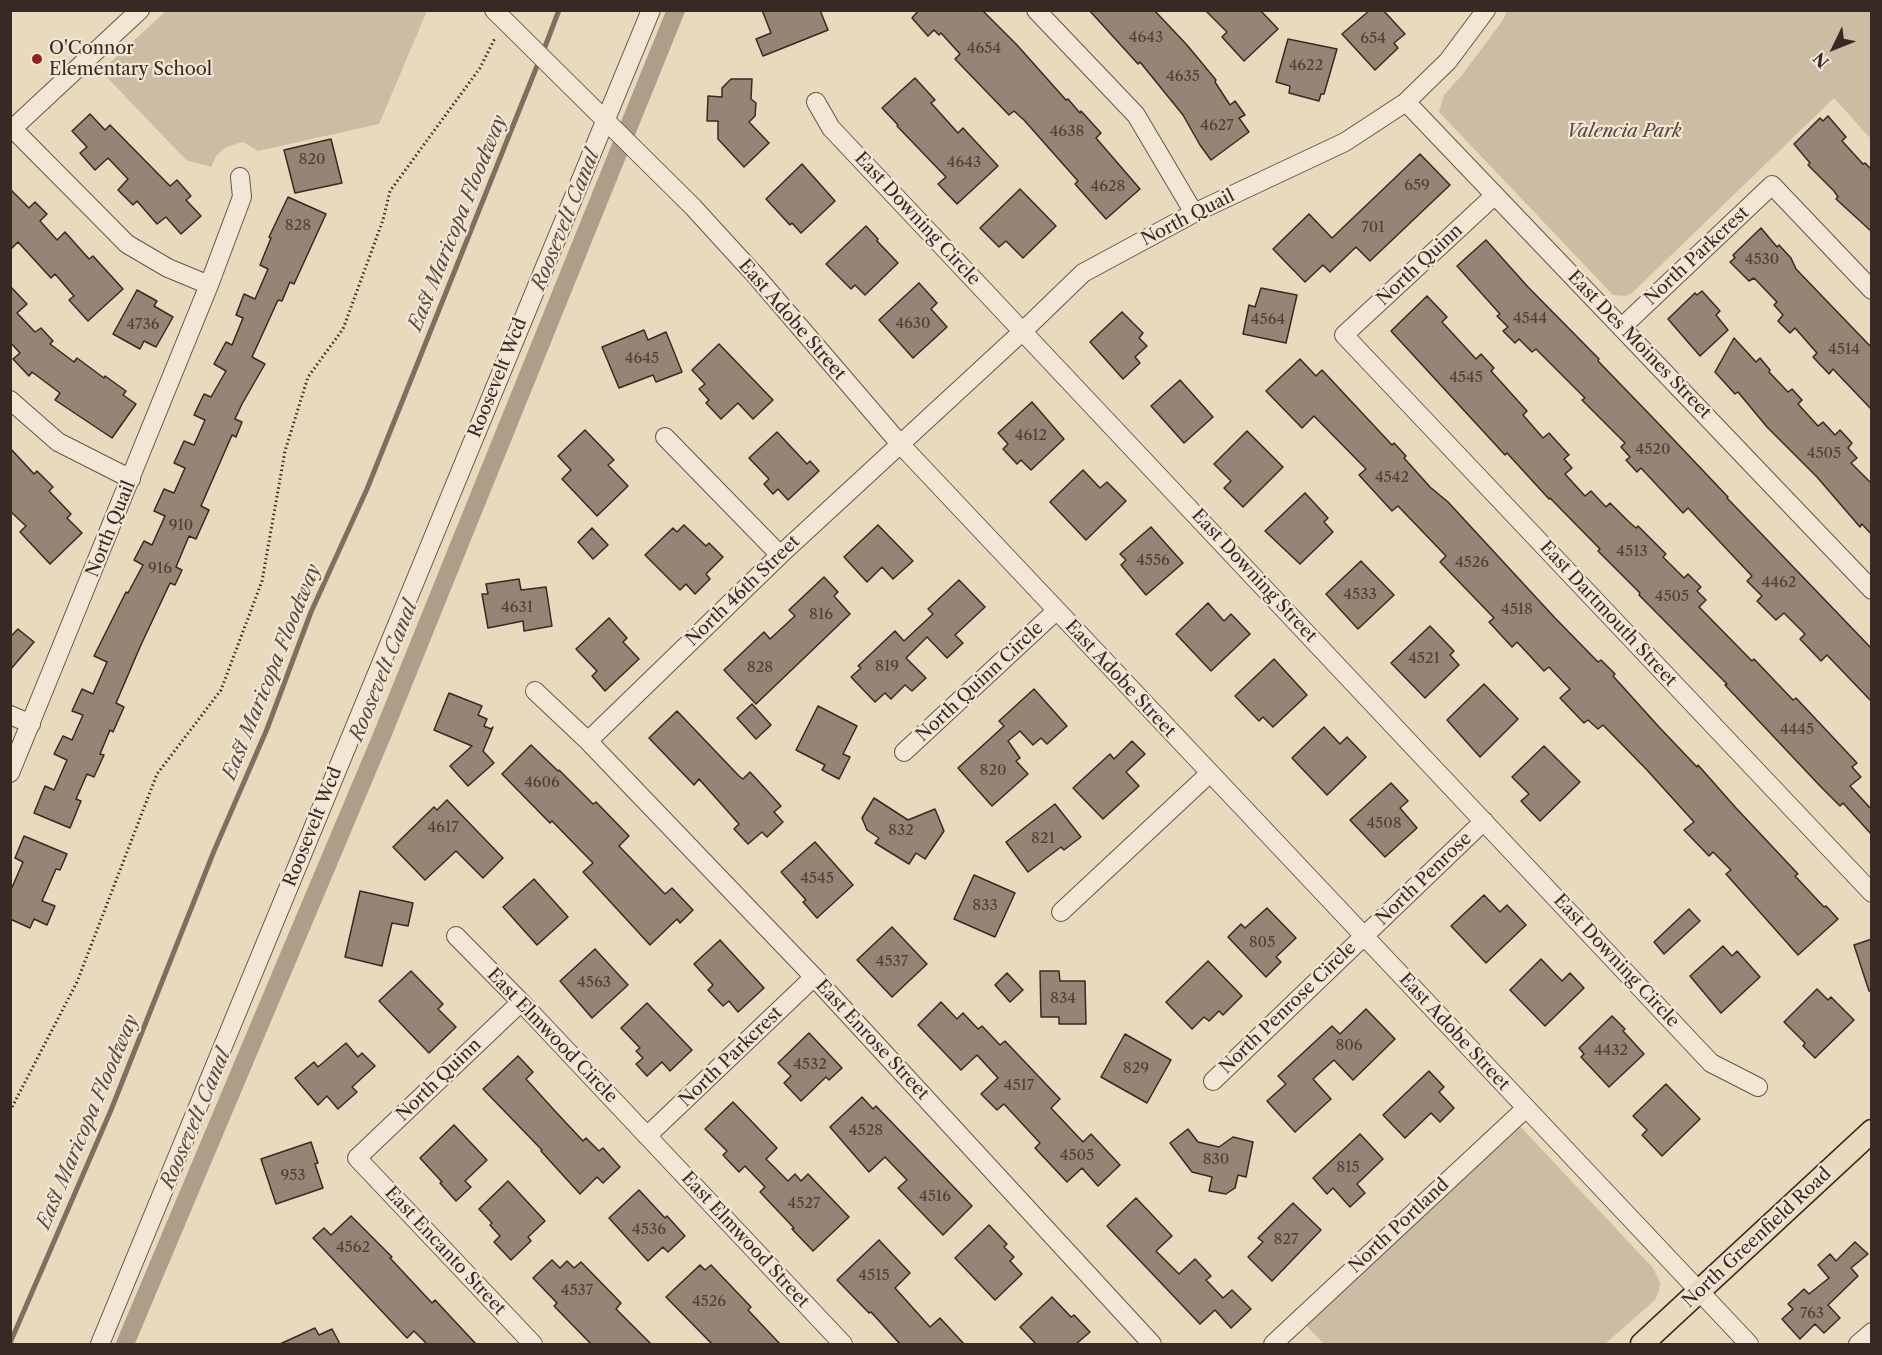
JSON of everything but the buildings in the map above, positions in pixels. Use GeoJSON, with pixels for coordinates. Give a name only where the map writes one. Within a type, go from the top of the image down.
{"type":"FeatureCollection","features":[{"type":"Feature","properties":{"kind":"main road","name":"North Greenfield Road"},"geometry":{"type":"LineString","coordinates":[[1642,1344],[1872,1131]]}},
{"type":"Feature","properties":{"kind":"street"},"geometry":{"type":"LineString","coordinates":[[140,10],[12,130],[127,244],[168,268],[209,285]]}},
{"type":"Feature","properties":{"kind":"street","name":"East Adobe Street"},"geometry":{"type":"LineString","coordinates":[[494,10],[693,207],[901,445],[1749,1344]]}},
{"type":"Feature","properties":{"kind":"street","name":"Roosevelt Wcd"},"geometry":{"type":"LineString","coordinates":[[100,1344],[607,124],[651,10]]}},
{"type":"Feature","properties":{"kind":"street"},"geometry":{"type":"LineString","coordinates":[[1036,10],[1136,115],[1194,213]]}},
{"type":"Feature","properties":{"kind":"street","name":"North Quail"},"geometry":{"type":"LineString","coordinates":[[901,445],[1083,273],[1194,213],[1345,142],[1406,102],[1448,61],[1485,10]]}},
{"type":"Feature","properties":{"kind":"street","name":"East Downing Circle"},"geometry":{"type":"LineString","coordinates":[[816,102],[831,128],[1023,331]]}},
{"type":"Feature","properties":{"kind":"street","name":"East Des Moines Street"},"geometry":{"type":"LineString","coordinates":[[1406,102],[1872,590]]}},
{"type":"Feature","properties":{"kind":"street","name":"North Quail"},"geometry":{"type":"LineString","coordinates":[[10,773],[209,285],[242,197],[240,177]]}},
{"type":"Feature","properties":{"kind":"street","name":"North Parkcrest"},"geometry":{"type":"LineString","coordinates":[[1622,327],[1772,185],[1872,290]]}},
{"type":"Feature","properties":{"kind":"street","name":"North Quinn"},"geometry":{"type":"LineString","coordinates":[[1344,335],[1495,195]]}},
{"type":"Feature","properties":{"kind":"street","name":"East Downing Street"},"geometry":{"type":"LineString","coordinates":[[1023,331],[1484,821]]}},
{"type":"Feature","properties":{"kind":"street","name":"East Dartmouth Street"},"geometry":{"type":"LineString","coordinates":[[1344,335],[1872,893]]}},
{"type":"Feature","properties":{"kind":"street"},"geometry":{"type":"LineString","coordinates":[[10,400],[58,442],[131,479]]}},
{"type":"Feature","properties":{"kind":"street"},"geometry":{"type":"LineString","coordinates":[[666,436],[780,555]]}},
{"type":"Feature","properties":{"kind":"street","name":"North 46th Street"},"geometry":{"type":"LineString","coordinates":[[588,741],[780,555],[901,445]]}},
{"type":"Feature","properties":{"kind":"street","name":"North Quinn Circle"},"geometry":{"type":"LineString","coordinates":[[904,752],[1056,611]]}},
{"type":"Feature","properties":{"kind":"street","name":"East Enrose Street"},"geometry":{"type":"LineString","coordinates":[[535,691],[588,741],[814,977],[1152,1344]]}},
{"type":"Feature","properties":{"kind":"street"},"geometry":{"type":"LineString","coordinates":[[10,715],[31,724]]}},
{"type":"Feature","properties":{"kind":"street"},"geometry":{"type":"LineString","coordinates":[[1061,912],[1210,773]]}},
{"type":"Feature","properties":{"kind":"street","name":"East Downing Circle"},"geometry":{"type":"LineString","coordinates":[[1484,821],[1711,1062],[1758,1087]]}},
{"type":"Feature","properties":{"kind":"street","name":"North Penrose"},"geometry":{"type":"LineString","coordinates":[[1364,936],[1484,821]]}},
{"type":"Feature","properties":{"kind":"street","name":"East Elmwood Circle"},"geometry":{"type":"LineString","coordinates":[[456,936],[647,1136]]}},
{"type":"Feature","properties":{"kind":"street","name":"North Penrose Circle"},"geometry":{"type":"LineString","coordinates":[[1213,1081],[1364,936]]}},
{"type":"Feature","properties":{"kind":"street","name":"North Parkcrest"},"geometry":{"type":"LineString","coordinates":[[647,1136],[814,977]]}},
{"type":"Feature","properties":{"kind":"street","name":"North Quinn"},"geometry":{"type":"LineString","coordinates":[[357,1158],[520,1002]]}},
{"type":"Feature","properties":{"kind":"street","name":"North Portland"},"geometry":{"type":"LineString","coordinates":[[1273,1344],[1526,1108]]}},
{"type":"Feature","properties":{"kind":"street","name":"East Elmwood Street"},"geometry":{"type":"LineString","coordinates":[[647,1136],[843,1344]]}},
{"type":"Feature","properties":{"kind":"street","name":"East Encanto Street"},"geometry":{"type":"LineString","coordinates":[[357,1158],[533,1344]]}},
{"type":"Feature","properties":{"kind":"street"},"geometry":{"type":"LineString","coordinates":[[1858,1344],[1872,1332]]}},
{"type":"Feature","properties":{"kind":"path"},"geometry":{"type":"LineString","coordinates":[[10,1111],[77,982],[158,774],[221,690],[262,581],[285,451],[308,377],[343,329],[383,220],[390,191],[480,68],[495,38]]}},
{"type":"Feature","properties":{"kind":"green space"},"geometry":{"type":"Polygon","coordinates":[[[167,10],[427,11],[379,124],[258,151],[243,142],[226,147],[216,156],[211,167],[186,160],[101,71],[167,10]]]}},
{"type":"Feature","properties":{"kind":"green space","name":"Valencia Park"},"geometry":{"type":"Polygon","coordinates":[[[1507,10],[1871,11],[1871,139],[1834,98],[1631,294],[1613,295],[1439,112],[1444,95],[1486,43],[1503,20],[1507,10]]]}},
{"type":"Feature","properties":{"kind":"green space"},"geometry":{"type":"Polygon","coordinates":[[[1516,1122],[1653,1268],[1660,1283],[1655,1300],[1605,1344],[1324,1344],[1303,1322],[1516,1122]]]}},
{"type":"Feature","properties":{"kind":"waterway","name":"East Maricopa Floodway"},"geometry":{"type":"LineString","coordinates":[[543,52],[559,10]]}},
{"type":"Feature","properties":{"kind":"waterway","name":"Roosevelt Canal"},"geometry":{"type":"LineString","coordinates":[[125,1344],[383,733],[676,10]]}},
{"type":"Feature","properties":{"kind":"waterway","name":"East Maricopa Floodway"},"geometry":{"type":"LineString","coordinates":[[10,1343],[111,1110],[214,851],[267,729],[311,612],[367,489],[539,61]]}},
{"type":"Feature","properties":{"kind":"place","name":"O'Connor Elementary School"},"geometry":{"type":"Point","coordinates":[37,59]}}]}
